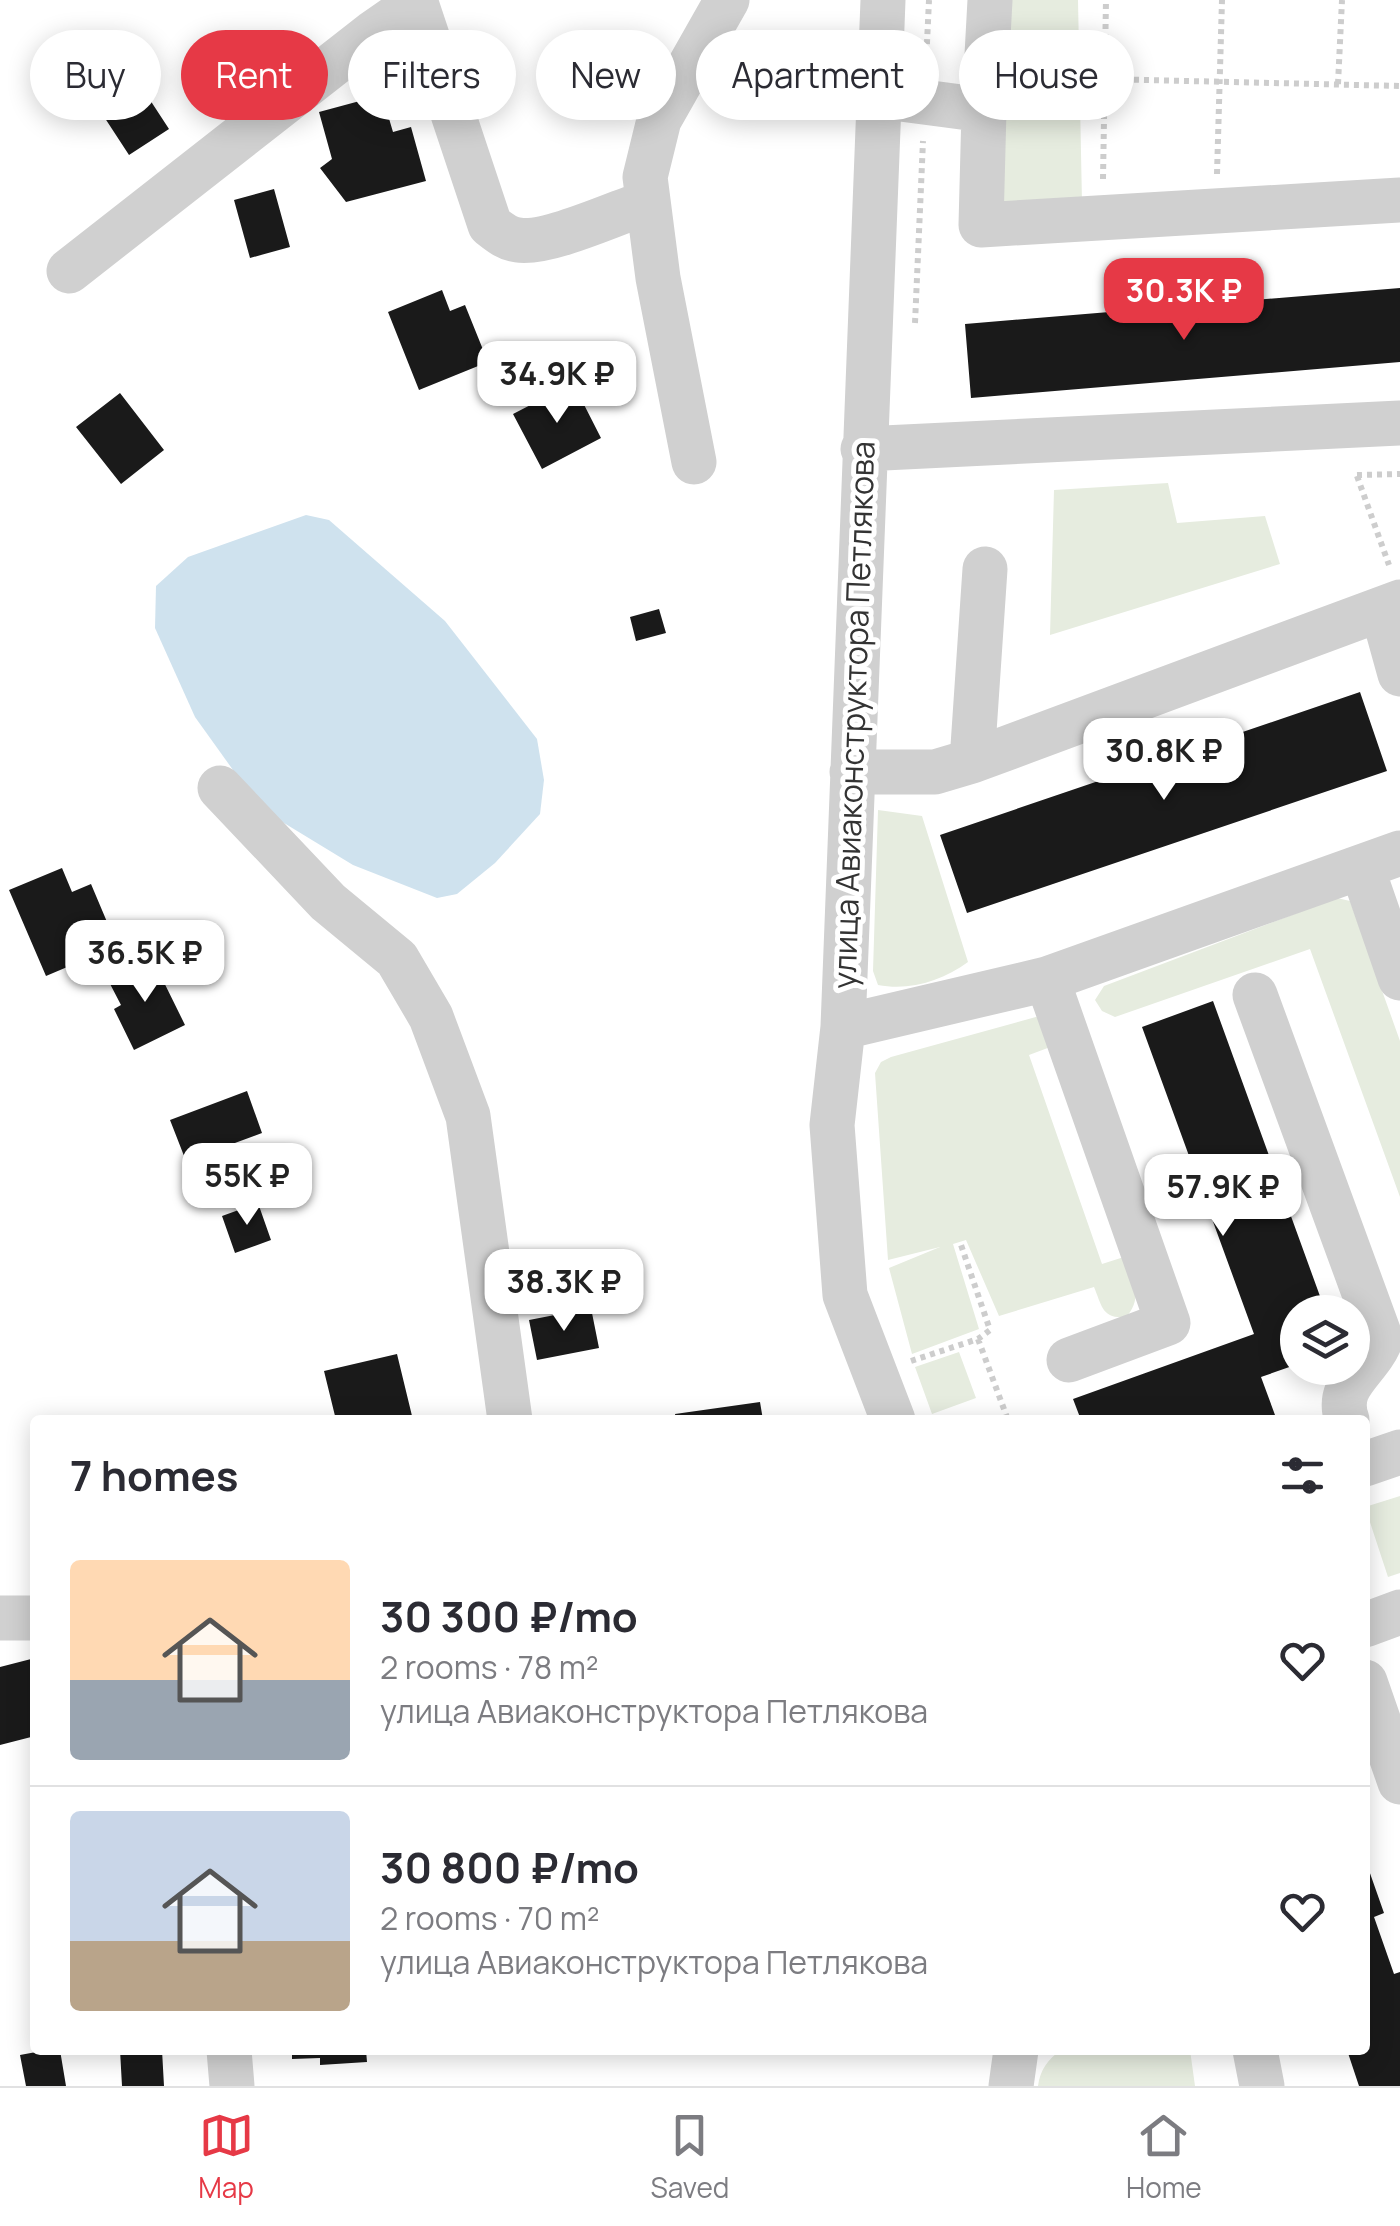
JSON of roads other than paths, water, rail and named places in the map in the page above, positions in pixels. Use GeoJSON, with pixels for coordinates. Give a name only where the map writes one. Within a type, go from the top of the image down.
{"type":"FeatureCollection","features":[{"type":"Feature","properties":{"kind":"street"},"geometry":{"type":"LineString","coordinates":[[694,462],[658,278],[644,177],[659,120],[727,0]]}},
{"type":"Feature","properties":{"kind":"street","name":"улица Авиаконструктора Петлякова"},"geometry":{"type":"LineString","coordinates":[[881,30],[883,0]]}},
{"type":"Feature","properties":{"kind":"street"},"geometry":{"type":"LineString","coordinates":[[988,30],[990,0]]}},
{"type":"Feature","properties":{"kind":"street"},"geometry":{"type":"LineString","coordinates":[[69,271],[416,1],[490,226],[503,236],[520,241],[545,238],[648,202]]}},
{"type":"Feature","properties":{"kind":"street","name":"улица Авиаконструктора Петлякова"},"geometry":{"type":"LineString","coordinates":[[877,120],[843,1026],[832,1125],[845,1296],[891,1415]]}},
{"type":"Feature","properties":{"kind":"street"},"geometry":{"type":"LineString","coordinates":[[984,120],[981,225],[1400,200]]}},
{"type":"Feature","properties":{"kind":"street"},"geometry":{"type":"LineString","coordinates":[[863,449],[1400,423]]}},
{"type":"Feature","properties":{"kind":"street"},"geometry":{"type":"LineString","coordinates":[[972,761],[984,569]]}},
{"type":"Feature","properties":{"kind":"street"},"geometry":{"type":"LineString","coordinates":[[852,772],[935,772],[972,761],[1392,597],[1400,674]]}},
{"type":"Feature","properties":{"kind":"street"},"geometry":{"type":"LineString","coordinates":[[220,788],[328,902],[396,959],[431,1018],[468,1116],[509,1415]]}},
{"type":"Feature","properties":{"kind":"street"},"geometry":{"type":"LineString","coordinates":[[843,1026],[1047,979],[1381,860],[1400,978]]}},
{"type":"Feature","properties":{"kind":"street"},"geometry":{"type":"LineString","coordinates":[[1047,979],[1168,1324],[1069,1360]]}},
{"type":"Feature","properties":{"kind":"street"},"geometry":{"type":"LineString","coordinates":[[1255,994],[1381,1339],[1374,1358],[1348,1386],[1341,1405],[1344,1415]]}},
{"type":"Feature","properties":{"kind":"street"},"geometry":{"type":"LineString","coordinates":[[1370,1462],[1400,1452]]}},
{"type":"Feature","properties":{"kind":"street"},"geometry":{"type":"LineString","coordinates":[[1370,1623],[1400,1612]]}},
{"type":"Feature","properties":{"kind":"street"},"geometry":{"type":"LineString","coordinates":[[0,1618],[30,1618]]}},
{"type":"Feature","properties":{"kind":"street"},"geometry":{"type":"LineString","coordinates":[[1370,1696],[1400,1782]]}},
{"type":"Feature","properties":{"kind":"street"},"geometry":{"type":"LineString","coordinates":[[229,2055],[232,2086]]}},
{"type":"Feature","properties":{"kind":"street"},"geometry":{"type":"LineString","coordinates":[[1011,2086],[1015,2055]]}},
{"type":"Feature","properties":{"kind":"street"},"geometry":{"type":"LineString","coordinates":[[1255,2055],[1262,2086]]}},
{"type":"Feature","properties":{"kind":"water"},"geometry":{"type":"Polygon","coordinates":[[[306,515],[329,520],[445,621],[537,739],[544,780],[540,814],[495,863],[457,894],[437,898],[353,865],[261,809],[195,717],[155,628],[156,586],[188,557],[306,515]]]}}]}
